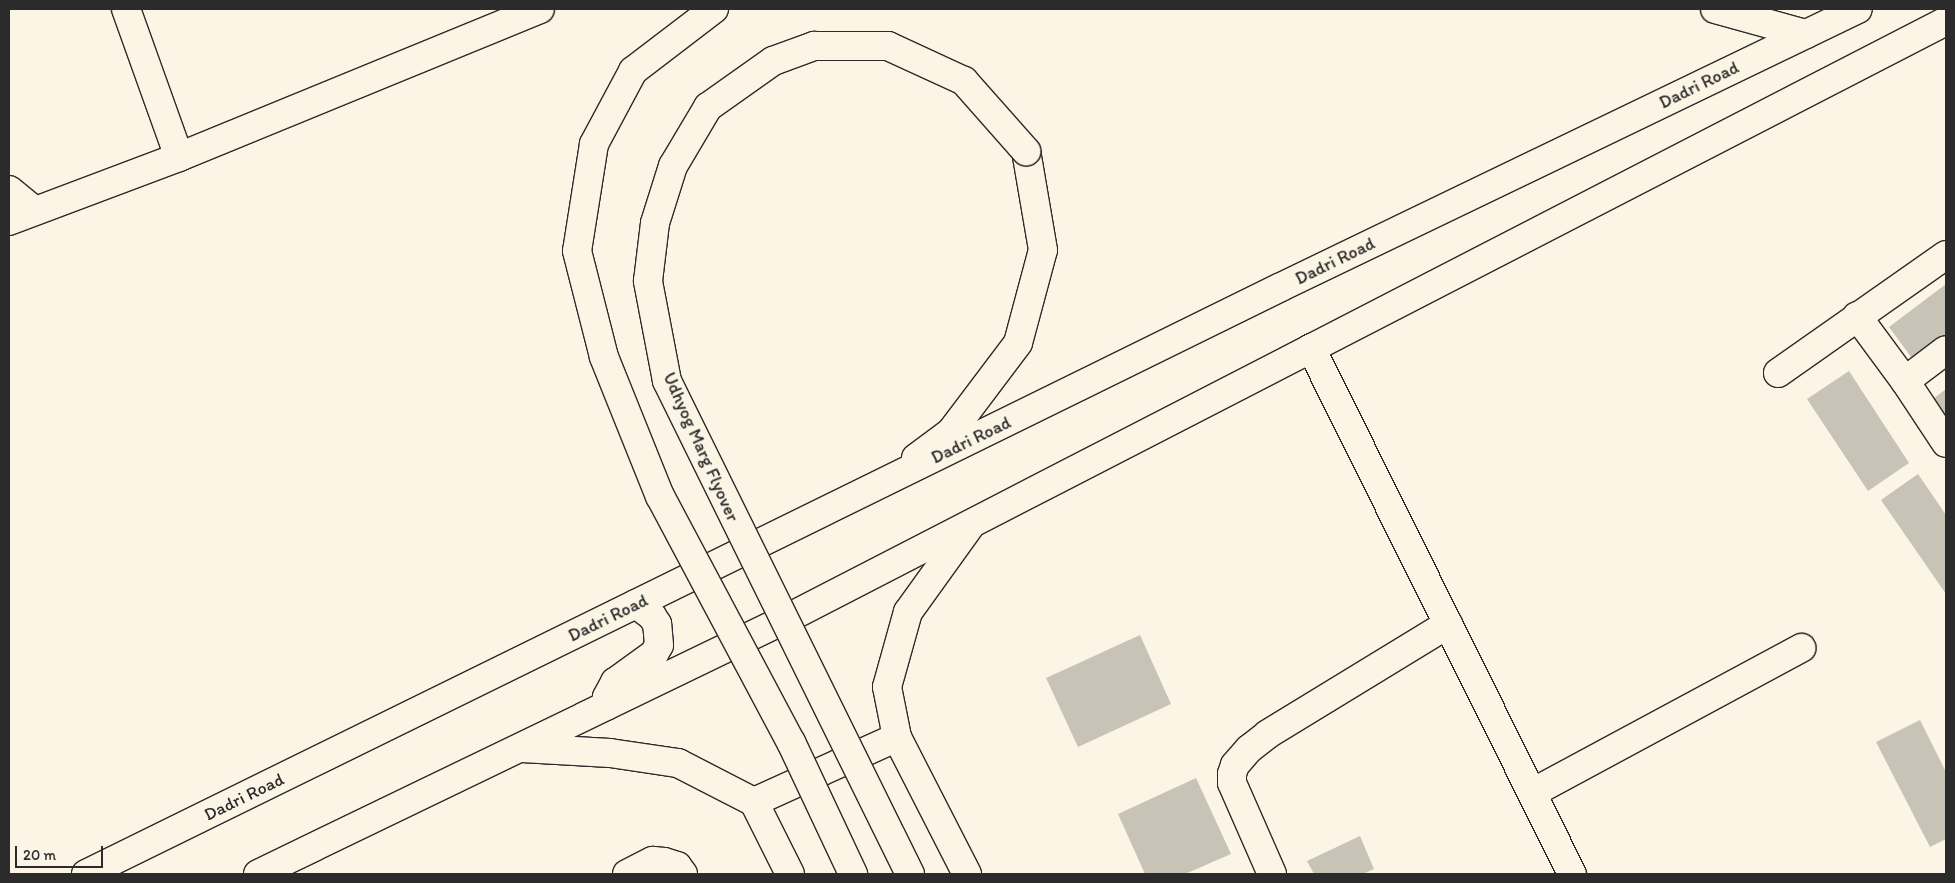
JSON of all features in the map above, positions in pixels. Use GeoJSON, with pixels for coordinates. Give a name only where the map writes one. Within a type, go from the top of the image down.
{"type":"FeatureCollection","features":[{"type":"Feature","properties":{"kind":"main road"},"geometry":{"type":"LineString","coordinates":[[126,9],[179,157]]}},
{"type":"Feature","properties":{"kind":"main road"},"geometry":{"type":"LineString","coordinates":[[9,221],[179,157],[540,9]]}},
{"type":"Feature","properties":{"kind":"main road"},"geometry":{"type":"LineString","coordinates":[[714,9],[634,71],[594,144],[577,251],[604,358],[660,496],[791,742],[853,874]]}},
{"type":"Feature","properties":{"kind":"main road"},"geometry":{"type":"LineString","coordinates":[[1715,9],[1806,34]]}},
{"type":"Feature","properties":{"kind":"main road","name":"Dadri Road"},"geometry":{"type":"LineString","coordinates":[[86,874],[1280,287],[1858,9]]}},
{"type":"Feature","properties":{"kind":"main road"},"geometry":{"type":"LineString","coordinates":[[258,874],[790,617],[1311,348],[1941,27]]}},
{"type":"Feature","properties":{"kind":"main road","name":"Udhyog Marg Flyover"},"geometry":{"type":"LineString","coordinates":[[878,486],[951,432],[1018,343],[1043,250],[1026,151],[964,81],[888,46],[814,46],[773,61],[708,107],[673,166],[655,223],[648,281],[667,381],[910,874]]}},
{"type":"Feature","properties":{"kind":"main road"},"geometry":{"type":"LineString","coordinates":[[9,190],[35,211]]}},
{"type":"Feature","properties":{"kind":"main road"},"geometry":{"type":"LineString","coordinates":[[1778,373],[1857,316],[1946,256]]}},
{"type":"Feature","properties":{"kind":"main road"},"geometry":{"type":"LineString","coordinates":[[1857,316],[1946,443]]}},
{"type":"Feature","properties":{"kind":"main road"},"geometry":{"type":"LineString","coordinates":[[1311,348],[1572,874]]}},
{"type":"Feature","properties":{"kind":"main road"},"geometry":{"type":"LineString","coordinates":[[1904,381],[1946,350]]}},
{"type":"Feature","properties":{"kind":"main road"},"geometry":{"type":"LineString","coordinates":[[967,874],[897,736],[887,687],[908,612],[971,523]]}},
{"type":"Feature","properties":{"kind":"main road"},"geometry":{"type":"LineString","coordinates":[[606,706],[607,696],[615,682],[654,654],[659,645],[657,624],[652,616],[636,604]]}},
{"type":"Feature","properties":{"kind":"main road"},"geometry":{"type":"LineString","coordinates":[[1272,874],[1232,783],[1235,765],[1249,749],[1268,734],[1448,624]]}},
{"type":"Feature","properties":{"kind":"main road"},"geometry":{"type":"LineString","coordinates":[[1532,793],[1801,648]]}},
{"type":"Feature","properties":{"kind":"main road"},"geometry":{"type":"LineString","coordinates":[[754,802],[897,736]]}},
{"type":"Feature","properties":{"kind":"main road"},"geometry":{"type":"LineString","coordinates":[[520,748],[610,753],[678,763],[754,802],[790,874]]}},
{"type":"Feature","properties":{"kind":"main road"},"geometry":{"type":"LineString","coordinates":[[628,874],[653,862],[664,862],[677,866],[683,874]]}},
{"type":"Feature","properties":{"kind":"building"},"geometry":{"type":"Polygon","coordinates":[[[1946,284],[1946,337],[1914,361],[1889,327],[1946,284]]]}},
{"type":"Feature","properties":{"kind":"building"},"geometry":{"type":"Polygon","coordinates":[[[1849,371],[1909,463],[1868,491],[1807,399],[1849,371]]]}},
{"type":"Feature","properties":{"kind":"building"},"geometry":{"type":"Polygon","coordinates":[[[1946,389],[1946,419],[1933,399],[1946,389]]]}},
{"type":"Feature","properties":{"kind":"building"},"geometry":{"type":"Polygon","coordinates":[[[1918,474],[1946,515],[1946,594],[1881,500],[1918,474]]]}},
{"type":"Feature","properties":{"kind":"building"},"geometry":{"type":"Polygon","coordinates":[[[1140,635],[1171,704],[1078,747],[1046,678],[1140,635]]]}},
{"type":"Feature","properties":{"kind":"building"},"geometry":{"type":"Polygon","coordinates":[[[1920,720],[1946,772],[1946,839],[1930,847],[1876,742],[1920,720]]]}},
{"type":"Feature","properties":{"kind":"building"},"geometry":{"type":"Polygon","coordinates":[[[1196,778],[1231,854],[1185,874],[1145,874],[1118,814],[1196,778]]]}},
{"type":"Feature","properties":{"kind":"building"},"geometry":{"type":"Polygon","coordinates":[[[1360,836],[1374,869],[1363,874],[1314,874],[1307,861],[1360,836]]]}}]}
